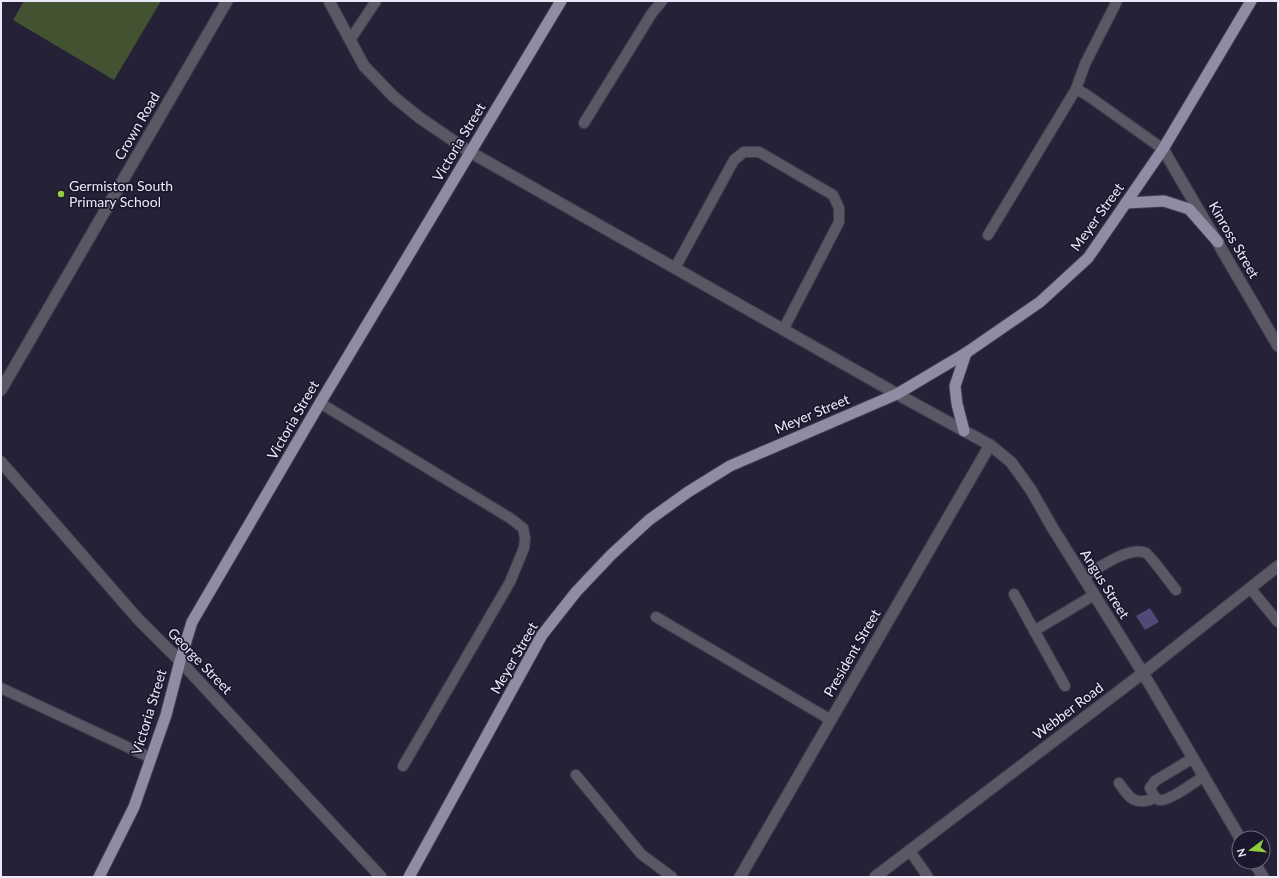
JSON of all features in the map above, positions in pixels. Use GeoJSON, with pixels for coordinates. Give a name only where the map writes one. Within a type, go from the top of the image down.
{"type":"FeatureCollection","features":[{"type":"Feature","properties":{"kind":"main road","name":"Victoria Street"},"geometry":{"type":"LineString","coordinates":[[99,877],[134,807],[166,715],[192,622],[320,403],[561,1]]}},
{"type":"Feature","properties":{"kind":"main road","name":"Meyer Street"},"geometry":{"type":"LineString","coordinates":[[409,877],[542,635],[576,592],[611,555],[649,520],[688,492],[730,466],[897,394],[966,353],[1040,302],[1088,258],[1163,149],[1251,1]]}},
{"type":"Feature","properties":{"kind":"main road"},"geometry":{"type":"LineString","coordinates":[[1126,203],[1164,201],[1189,209],[1218,242]]}},
{"type":"Feature","properties":{"kind":"main road"},"geometry":{"type":"LineString","coordinates":[[964,431],[957,404],[955,386],[966,353]]}},
{"type":"Feature","properties":{"kind":"street","name":"Crown Road"},"geometry":{"type":"LineString","coordinates":[[1,390],[226,1]]}},
{"type":"Feature","properties":{"kind":"street","name":"Angus Street"},"geometry":{"type":"LineString","coordinates":[[329,1],[364,66],[394,96],[420,118],[470,152],[783,330],[990,445],[1011,462],[1031,490],[1052,527],[1143,672],[1235,830]]}},
{"type":"Feature","properties":{"kind":"street","name":"Kinross Street"},"geometry":{"type":"LineString","coordinates":[[1163,149],[1278,346]]}},
{"type":"Feature","properties":{"kind":"street","name":"President Street"},"geometry":{"type":"LineString","coordinates":[[740,877],[990,445]]}},
{"type":"Feature","properties":{"kind":"street","name":"George Street"},"geometry":{"type":"LineString","coordinates":[[1,462],[138,620],[180,661],[381,877]]}},
{"type":"Feature","properties":{"kind":"street","name":"Webber Road"},"geometry":{"type":"LineString","coordinates":[[875,877],[1143,672],[1278,566]]}},
{"type":"Feature","properties":{"kind":"lane"},"geometry":{"type":"LineString","coordinates":[[350,40],[376,1]]}},
{"type":"Feature","properties":{"kind":"lane"},"geometry":{"type":"LineString","coordinates":[[584,123],[652,13],[662,1]]}},
{"type":"Feature","properties":{"kind":"lane"},"geometry":{"type":"LineString","coordinates":[[988,235],[1076,89],[1085,64],[1117,1]]}},
{"type":"Feature","properties":{"kind":"lane"},"geometry":{"type":"LineString","coordinates":[[1076,89],[1087,95],[1163,149]]}},
{"type":"Feature","properties":{"kind":"lane"},"geometry":{"type":"LineString","coordinates":[[675,268],[734,160],[744,152],[759,152],[766,156],[833,195],[839,208],[839,222],[783,330]]}},
{"type":"Feature","properties":{"kind":"lane"},"geometry":{"type":"LineString","coordinates":[[320,403],[510,518],[523,528],[525,538],[524,548],[510,582],[403,766]]}},
{"type":"Feature","properties":{"kind":"lane"},"geometry":{"type":"LineString","coordinates":[[1083,577],[1123,555],[1136,551],[1147,553],[1176,590]]}},
{"type":"Feature","properties":{"kind":"lane"},"geometry":{"type":"LineString","coordinates":[[1250,588],[1278,622]]}},
{"type":"Feature","properties":{"kind":"lane"},"geometry":{"type":"LineString","coordinates":[[1014,594],[1065,686]]}},
{"type":"Feature","properties":{"kind":"lane"},"geometry":{"type":"LineString","coordinates":[[1034,631],[1094,595]]}},
{"type":"Feature","properties":{"kind":"lane"},"geometry":{"type":"LineString","coordinates":[[656,616],[831,720]]}},
{"type":"Feature","properties":{"kind":"lane"},"geometry":{"type":"LineString","coordinates":[[1,688],[151,758]]}},
{"type":"Feature","properties":{"kind":"lane"},"geometry":{"type":"LineString","coordinates":[[1193,758],[1155,781],[1150,788],[1152,793],[1160,800],[1167,799],[1204,776]]}},
{"type":"Feature","properties":{"kind":"lane"},"geometry":{"type":"LineString","coordinates":[[576,775],[641,854],[672,877]]}},
{"type":"Feature","properties":{"kind":"lane"},"geometry":{"type":"LineString","coordinates":[[1119,782],[1128,795],[1138,802],[1146,802],[1156,798]]}},
{"type":"Feature","properties":{"kind":"lane"},"geometry":{"type":"LineString","coordinates":[[910,851],[928,877]]}},
{"type":"Feature","properties":{"kind":"green space"},"geometry":{"type":"Polygon","coordinates":[[[24,1],[161,1],[114,80],[13,20],[24,1]]]}},
{"type":"Feature","properties":{"kind":"building"},"geometry":{"type":"Polygon","coordinates":[[[1150,608],[1159,622],[1145,630],[1136,616],[1150,608]]]}},
{"type":"Feature","properties":{"kind":"place","name":"Germiston South Primary School"},"geometry":{"type":"Point","coordinates":[61,194]}}]}
